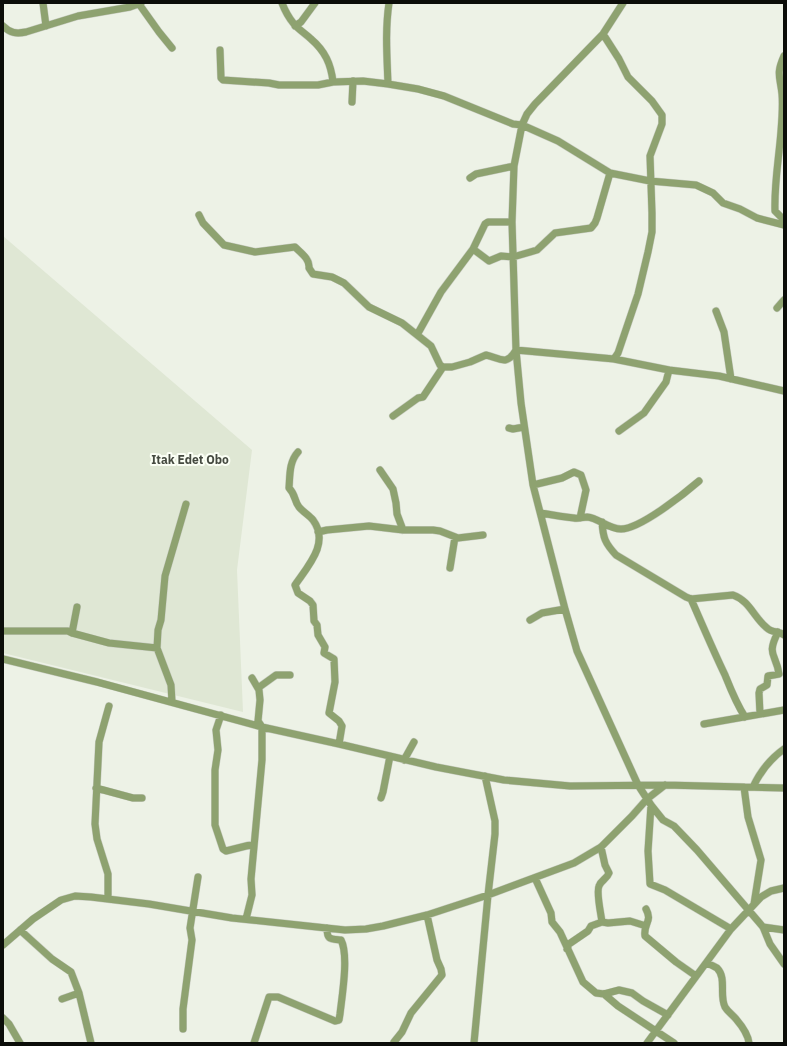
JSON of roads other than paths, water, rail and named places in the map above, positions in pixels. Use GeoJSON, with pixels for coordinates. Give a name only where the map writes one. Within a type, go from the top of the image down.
{"type":"FeatureCollection","features":[{"type":"Feature","properties":{"kind":"street"},"geometry":{"type":"LineString","coordinates":[[43,3],[46,26]]}},
{"type":"Feature","properties":{"kind":"street"},"geometry":{"type":"LineString","coordinates":[[282,3],[295,26],[324,53],[332,68],[334,82]]}},
{"type":"Feature","properties":{"kind":"street"},"geometry":{"type":"LineString","coordinates":[[295,26],[302,22],[308,11],[315,3]]}},
{"type":"Feature","properties":{"kind":"street"},"geometry":{"type":"LineString","coordinates":[[388,84],[386,40],[389,3]]}},
{"type":"Feature","properties":{"kind":"street"},"geometry":{"type":"LineString","coordinates":[[623,3],[603,34],[527,114],[522,125],[514,166],[512,222],[516,350],[524,427],[533,485],[577,651],[638,785],[663,820],[674,826],[751,908],[763,927],[770,944],[784,964]]}},
{"type":"Feature","properties":{"kind":"street"},"geometry":{"type":"LineString","coordinates":[[3,26],[10,32],[19,34],[78,16],[130,8],[140,4],[158,32],[172,48]]}},
{"type":"Feature","properties":{"kind":"street"},"geometry":{"type":"LineString","coordinates":[[603,34],[619,59],[628,77],[652,101],[662,115],[662,124],[650,156],[652,232],[638,294],[618,353],[614,359]]}},
{"type":"Feature","properties":{"kind":"street"},"geometry":{"type":"LineString","coordinates":[[220,50],[221,78],[223,80],[278,85],[318,85],[334,82],[363,81],[418,89],[444,96],[513,124],[522,125],[558,140],[610,173],[650,181],[696,185],[713,193],[723,203],[740,209],[757,218],[784,225]]}},
{"type":"Feature","properties":{"kind":"street"},"geometry":{"type":"LineString","coordinates":[[784,56],[779,67],[782,96],[781,132],[774,190],[775,211],[784,220]]}},
{"type":"Feature","properties":{"kind":"street"},"geometry":{"type":"LineString","coordinates":[[352,102],[353,82]]}},
{"type":"Feature","properties":{"kind":"street"},"geometry":{"type":"LineString","coordinates":[[470,178],[476,174],[514,166]]}},
{"type":"Feature","properties":{"kind":"street"},"geometry":{"type":"LineString","coordinates":[[473,249],[489,261],[501,256],[513,257],[537,250],[555,233],[591,228],[595,224],[610,173]]}},
{"type":"Feature","properties":{"kind":"street"},"geometry":{"type":"LineString","coordinates":[[199,215],[203,223],[224,246],[255,252],[295,247],[306,259],[313,274],[332,278],[344,283],[369,307],[402,323],[432,348],[443,367]]}},
{"type":"Feature","properties":{"kind":"street"},"geometry":{"type":"LineString","coordinates":[[417,335],[441,292],[473,249],[485,224],[488,222],[512,222]]}},
{"type":"Feature","properties":{"kind":"street"},"geometry":{"type":"LineString","coordinates":[[777,308],[784,300]]}},
{"type":"Feature","properties":{"kind":"street"},"geometry":{"type":"LineString","coordinates":[[716,311],[724,332],[730,378]]}},
{"type":"Feature","properties":{"kind":"street"},"geometry":{"type":"LineString","coordinates":[[516,350],[614,359],[669,370],[730,378],[784,391]]}},
{"type":"Feature","properties":{"kind":"street"},"geometry":{"type":"LineString","coordinates":[[443,367],[452,367],[470,362],[486,355],[498,360],[507,360],[510,359],[516,350]]}},
{"type":"Feature","properties":{"kind":"street"},"geometry":{"type":"LineString","coordinates":[[393,416],[418,398],[423,397],[443,367]]}},
{"type":"Feature","properties":{"kind":"street"},"geometry":{"type":"LineString","coordinates":[[619,431],[644,413],[666,382],[669,370]]}},
{"type":"Feature","properties":{"kind":"street"},"geometry":{"type":"LineString","coordinates":[[509,428],[513,429],[524,427]]}},
{"type":"Feature","properties":{"kind":"street"},"geometry":{"type":"LineString","coordinates":[[298,452],[292,462],[289,488],[294,493],[296,503],[313,520],[318,532],[318,550],[295,587],[298,593],[310,601],[313,605],[314,621],[318,626],[318,635],[325,647],[324,653],[334,659],[335,677],[329,713],[342,726],[339,744]]}},
{"type":"Feature","properties":{"kind":"street"},"geometry":{"type":"LineString","coordinates":[[380,470],[393,489],[397,514],[403,530]]}},
{"type":"Feature","properties":{"kind":"street"},"geometry":{"type":"LineString","coordinates":[[533,485],[562,478],[574,472],[581,475],[586,490],[580,518]]}},
{"type":"Feature","properties":{"kind":"street"},"geometry":{"type":"LineString","coordinates":[[541,513],[580,518],[586,517],[602,522],[607,526],[616,529],[629,528],[646,520],[683,495],[699,481]]}},
{"type":"Feature","properties":{"kind":"street"},"geometry":{"type":"LineString","coordinates":[[172,702],[173,691],[157,648],[165,576],[186,504]]}},
{"type":"Feature","properties":{"kind":"street"},"geometry":{"type":"LineString","coordinates":[[602,522],[602,537],[608,547],[616,555],[691,599],[733,595],[739,597],[747,603],[767,629],[781,634],[773,642],[772,651],[779,674],[768,676],[767,685],[760,689],[760,714]]}},
{"type":"Feature","properties":{"kind":"street"},"geometry":{"type":"LineString","coordinates":[[318,532],[369,526],[403,530],[440,531],[455,537],[464,538],[483,535]]}},
{"type":"Feature","properties":{"kind":"street"},"geometry":{"type":"LineString","coordinates":[[450,568],[455,537]]}},
{"type":"Feature","properties":{"kind":"street"},"geometry":{"type":"LineString","coordinates":[[691,599],[730,688],[745,717]]}},
{"type":"Feature","properties":{"kind":"street"},"geometry":{"type":"LineString","coordinates":[[72,633],[77,607]]}},
{"type":"Feature","properties":{"kind":"street"},"geometry":{"type":"LineString","coordinates":[[530,620],[542,613],[565,609]]}},
{"type":"Feature","properties":{"kind":"street"},"geometry":{"type":"LineString","coordinates":[[3,631],[68,631],[109,643],[157,648]]}},
{"type":"Feature","properties":{"kind":"street"},"geometry":{"type":"LineString","coordinates":[[3,659],[172,702],[262,727],[404,760],[504,780],[570,786],[665,785],[784,788]]}},
{"type":"Feature","properties":{"kind":"street"},"geometry":{"type":"LineString","coordinates":[[258,688],[276,675],[290,675]]}},
{"type":"Feature","properties":{"kind":"street"},"geometry":{"type":"LineString","coordinates":[[246,920],[252,895],[250,887],[262,760],[262,727],[258,721],[260,700],[258,688],[252,678]]}},
{"type":"Feature","properties":{"kind":"street"},"geometry":{"type":"LineString","coordinates":[[108,899],[108,874],[97,839],[95,824],[99,742],[109,706]]}},
{"type":"Feature","properties":{"kind":"street"},"geometry":{"type":"LineString","coordinates":[[704,724],[784,710]]}},
{"type":"Feature","properties":{"kind":"street"},"geometry":{"type":"LineString","coordinates":[[221,715],[216,730],[218,750],[215,825],[223,849],[226,851],[254,844]]}},
{"type":"Feature","properties":{"kind":"street"},"geometry":{"type":"LineString","coordinates":[[404,760],[414,742]]}},
{"type":"Feature","properties":{"kind":"street"},"geometry":{"type":"LineString","coordinates":[[753,787],[757,778],[774,756],[784,749]]}},
{"type":"Feature","properties":{"kind":"street"},"geometry":{"type":"LineString","coordinates":[[381,798],[390,756]]}},
{"type":"Feature","properties":{"kind":"street"},"geometry":{"type":"LineString","coordinates":[[474,1043],[488,895],[495,842],[495,821],[485,776]]}},
{"type":"Feature","properties":{"kind":"street"},"geometry":{"type":"LineString","coordinates":[[3,945],[33,919],[61,900],[75,896],[149,904],[246,920],[345,930],[366,929],[427,915],[488,895],[574,863],[601,847],[665,785]]}},
{"type":"Feature","properties":{"kind":"street"},"geometry":{"type":"LineString","coordinates":[[744,787],[748,816],[761,860],[751,908]]}},
{"type":"Feature","properties":{"kind":"street"},"geometry":{"type":"LineString","coordinates":[[96,788],[133,798],[142,798]]}},
{"type":"Feature","properties":{"kind":"street"},"geometry":{"type":"LineString","coordinates":[[649,802],[648,851],[650,884],[665,890],[731,929]]}},
{"type":"Feature","properties":{"kind":"street"},"geometry":{"type":"LineString","coordinates":[[601,847],[605,865],[609,874],[609,876],[599,885],[598,891],[602,922]]}},
{"type":"Feature","properties":{"kind":"street"},"geometry":{"type":"LineString","coordinates":[[183,1029],[183,1009],[192,940],[190,931],[198,877]]}},
{"type":"Feature","properties":{"kind":"street"},"geometry":{"type":"LineString","coordinates":[[534,878],[551,913],[552,922],[560,932],[583,982],[596,993],[604,994],[616,990],[632,993],[668,1015]]}},
{"type":"Feature","properties":{"kind":"street"},"geometry":{"type":"LineString","coordinates":[[647,1043],[731,929],[760,897],[771,890],[784,888]]}},
{"type":"Feature","properties":{"kind":"street"},"geometry":{"type":"LineString","coordinates":[[646,909],[650,919],[646,926],[645,936],[676,962],[696,976]]}},
{"type":"Feature","properties":{"kind":"street"},"geometry":{"type":"LineString","coordinates":[[394,1042],[402,1032],[411,1013],[442,976],[427,915]]}},
{"type":"Feature","properties":{"kind":"street"},"geometry":{"type":"LineString","coordinates":[[567,949],[569,944],[588,931],[591,926],[602,922],[608,923],[630,921],[646,926]]}},
{"type":"Feature","properties":{"kind":"street"},"geometry":{"type":"LineString","coordinates":[[763,927],[784,930]]}},
{"type":"Feature","properties":{"kind":"street"},"geometry":{"type":"LineString","coordinates":[[254,1043],[269,997],[278,997],[335,1021],[338,1020],[340,1014],[345,956],[344,945],[341,940],[331,939],[328,937],[327,928]]}},
{"type":"Feature","properties":{"kind":"street"},"geometry":{"type":"LineString","coordinates":[[20,930],[52,959],[71,972],[79,993],[91,1043]]}},
{"type":"Feature","properties":{"kind":"street"},"geometry":{"type":"LineString","coordinates":[[706,963],[717,968],[722,980],[722,997],[725,1007],[736,1019],[748,1037],[749,1043]]}},
{"type":"Feature","properties":{"kind":"street"},"geometry":{"type":"LineString","coordinates":[[62,999],[79,993]]}},
{"type":"Feature","properties":{"kind":"street"},"geometry":{"type":"LineString","coordinates":[[604,994],[618,1006],[674,1043]]}},
{"type":"Feature","properties":{"kind":"street"},"geometry":{"type":"LineString","coordinates":[[3,1018],[9,1024],[20,1043]]}},
{"type":"Feature","properties":{"kind":"district","name":"Itak Edet Obo"},"geometry":{"type":"Point","coordinates":[190,460]}}]}
